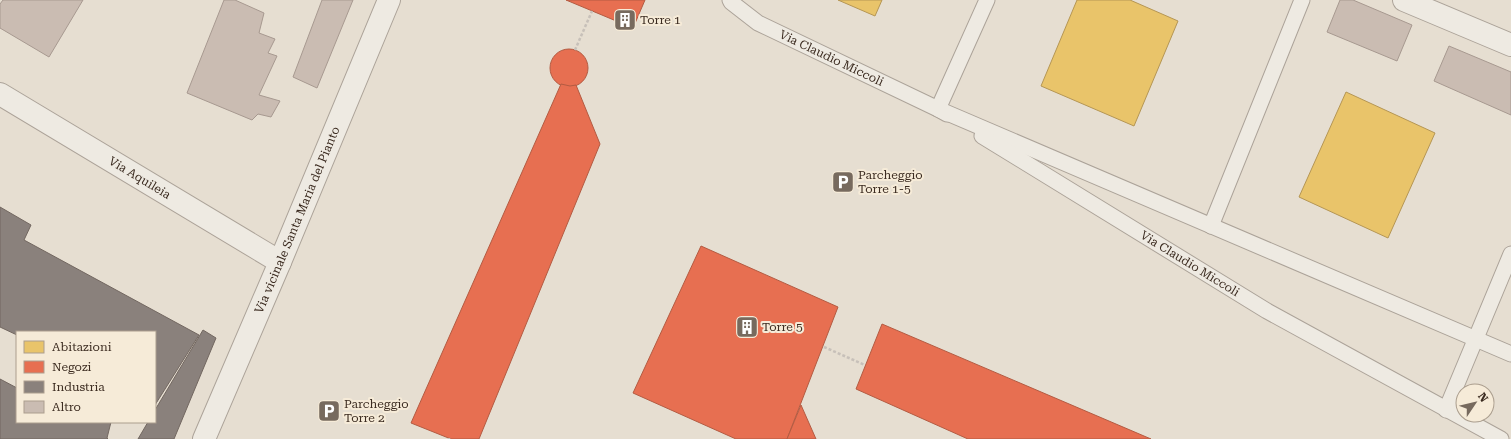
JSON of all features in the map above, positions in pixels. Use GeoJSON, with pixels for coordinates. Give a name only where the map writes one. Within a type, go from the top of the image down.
{"type":"FeatureCollection","features":[{"type":"Feature","properties":{"kind":"street","name":"Via vicinale Santa Maria del Pianto"},"geometry":{"type":"LineString","coordinates":[[204,439],[280,262],[389,0]]}},
{"type":"Feature","properties":{"kind":"street"},"geometry":{"type":"LineString","coordinates":[[1404,0],[1511,45]]}},
{"type":"Feature","properties":{"kind":"street","name":"Via Aquileia"},"geometry":{"type":"LineString","coordinates":[[0,94],[280,262]]}},
{"type":"Feature","properties":{"kind":"lane","name":"Via Claudio Miccoli"},"geometry":{"type":"LineString","coordinates":[[730,0],[758,23],[938,109],[1511,354]]}},
{"type":"Feature","properties":{"kind":"lane"},"geometry":{"type":"LineString","coordinates":[[938,109],[987,0]]}},
{"type":"Feature","properties":{"kind":"lane"},"geometry":{"type":"LineString","coordinates":[[1211,226],[1302,0]]}},
{"type":"Feature","properties":{"kind":"lane","name":"Via Claudio Miccoli"},"geometry":{"type":"LineString","coordinates":[[938,109],[1267,311],[1501,439]]}},
{"type":"Feature","properties":{"kind":"lane"},"geometry":{"type":"LineString","coordinates":[[1446,410],[1511,254]]}},
{"type":"Feature","properties":{"kind":"path"},"geometry":{"type":"LineString","coordinates":[[575,50],[592,11]]}},
{"type":"Feature","properties":{"kind":"path"},"geometry":{"type":"LineString","coordinates":[[824,347],[865,365]]}},
{"type":"Feature","properties":{"kind":"building: Abitazioni"},"geometry":{"type":"Polygon","coordinates":[[[838,0],[882,0],[875,16],[838,0]]]}},
{"type":"Feature","properties":{"kind":"building: Abitazioni"},"geometry":{"type":"Polygon","coordinates":[[[1077,0],[1130,0],[1178,21],[1134,126],[1041,86],[1077,0]]]}},
{"type":"Feature","properties":{"kind":"building: Abitazioni"},"geometry":{"type":"Polygon","coordinates":[[[1346,92],[1435,133],[1388,238],[1299,197],[1346,92]]]}},
{"type":"Feature","properties":{"kind":"building: Negozi","name":"Torre 1"},"geometry":{"type":"Polygon","coordinates":[[[566,0],[645,0],[633,28],[566,0]]]}},
{"type":"Feature","properties":{"kind":"building: Negozi"},"geometry":{"type":"Polygon","coordinates":[[[569,49],[579,52],[585,58],[588,68],[585,78],[579,84],[569,87],[559,84],[553,78],[550,68],[553,58],[559,52],[569,49]]]}},
{"type":"Feature","properties":{"kind":"building: Negozi"},"geometry":{"type":"Polygon","coordinates":[[[561,84],[570,86],[576,85],[600,144],[479,439],[451,439],[411,423],[561,84]]]}},
{"type":"Feature","properties":{"kind":"building: Negozi","name":"Torre 5"},"geometry":{"type":"Polygon","coordinates":[[[701,246],[838,307],[787,439],[736,439],[633,393],[701,246]]]}},
{"type":"Feature","properties":{"kind":"building: Negozi"},"geometry":{"type":"Polygon","coordinates":[[[882,324],[1151,439],[968,439],[856,389],[882,324]]]}},
{"type":"Feature","properties":{"kind":"building: Negozi"},"geometry":{"type":"Polygon","coordinates":[[[801,405],[816,439],[787,439],[801,405]]]}},
{"type":"Feature","properties":{"kind":"building: Industria"},"geometry":{"type":"Polygon","coordinates":[[[0,207],[31,225],[24,240],[199,335],[156,403],[156,331],[16,331],[16,335],[0,327],[0,207]]]}},
{"type":"Feature","properties":{"kind":"building: Industria"},"geometry":{"type":"Polygon","coordinates":[[[203,330],[216,338],[174,439],[138,439],[147,423],[156,423],[156,408],[203,330]]]}},
{"type":"Feature","properties":{"kind":"building: Industria"},"geometry":{"type":"Polygon","coordinates":[[[0,379],[16,387],[16,423],[111,423],[108,439],[0,439],[0,379]]]}},
{"type":"Feature","properties":{"kind":"building: Altro"},"geometry":{"type":"Polygon","coordinates":[[[3,0],[83,0],[49,57],[0,28],[0,4],[3,0]]]}},
{"type":"Feature","properties":{"kind":"building: Altro"},"geometry":{"type":"Polygon","coordinates":[[[224,0],[235,0],[264,13],[259,33],[275,39],[268,53],[277,56],[259,95],[280,101],[271,117],[258,114],[252,120],[187,93],[224,0]]]}},
{"type":"Feature","properties":{"kind":"building: Altro"},"geometry":{"type":"Polygon","coordinates":[[[322,0],[353,0],[317,88],[293,77],[322,0]]]}},
{"type":"Feature","properties":{"kind":"building: Altro"},"geometry":{"type":"Polygon","coordinates":[[[1340,0],[1353,0],[1412,25],[1397,61],[1327,32],[1340,0]]]}},
{"type":"Feature","properties":{"kind":"building: Altro"},"geometry":{"type":"Polygon","coordinates":[[[1449,46],[1511,72],[1511,115],[1434,81],[1449,46]]]}},
{"type":"Feature","properties":{"kind":"place","name":"Torre 1"},"geometry":{"type":"Point","coordinates":[625,20]}},
{"type":"Feature","properties":{"kind":"place","name":"Parcheggio Torre 1-5"},"geometry":{"type":"Point","coordinates":[843,182]}},
{"type":"Feature","properties":{"kind":"place","name":"Torre 5"},"geometry":{"type":"Point","coordinates":[747,327]}},
{"type":"Feature","properties":{"kind":"place","name":"Parcheggio Torre 2"},"geometry":{"type":"Point","coordinates":[329,411]}}]}
